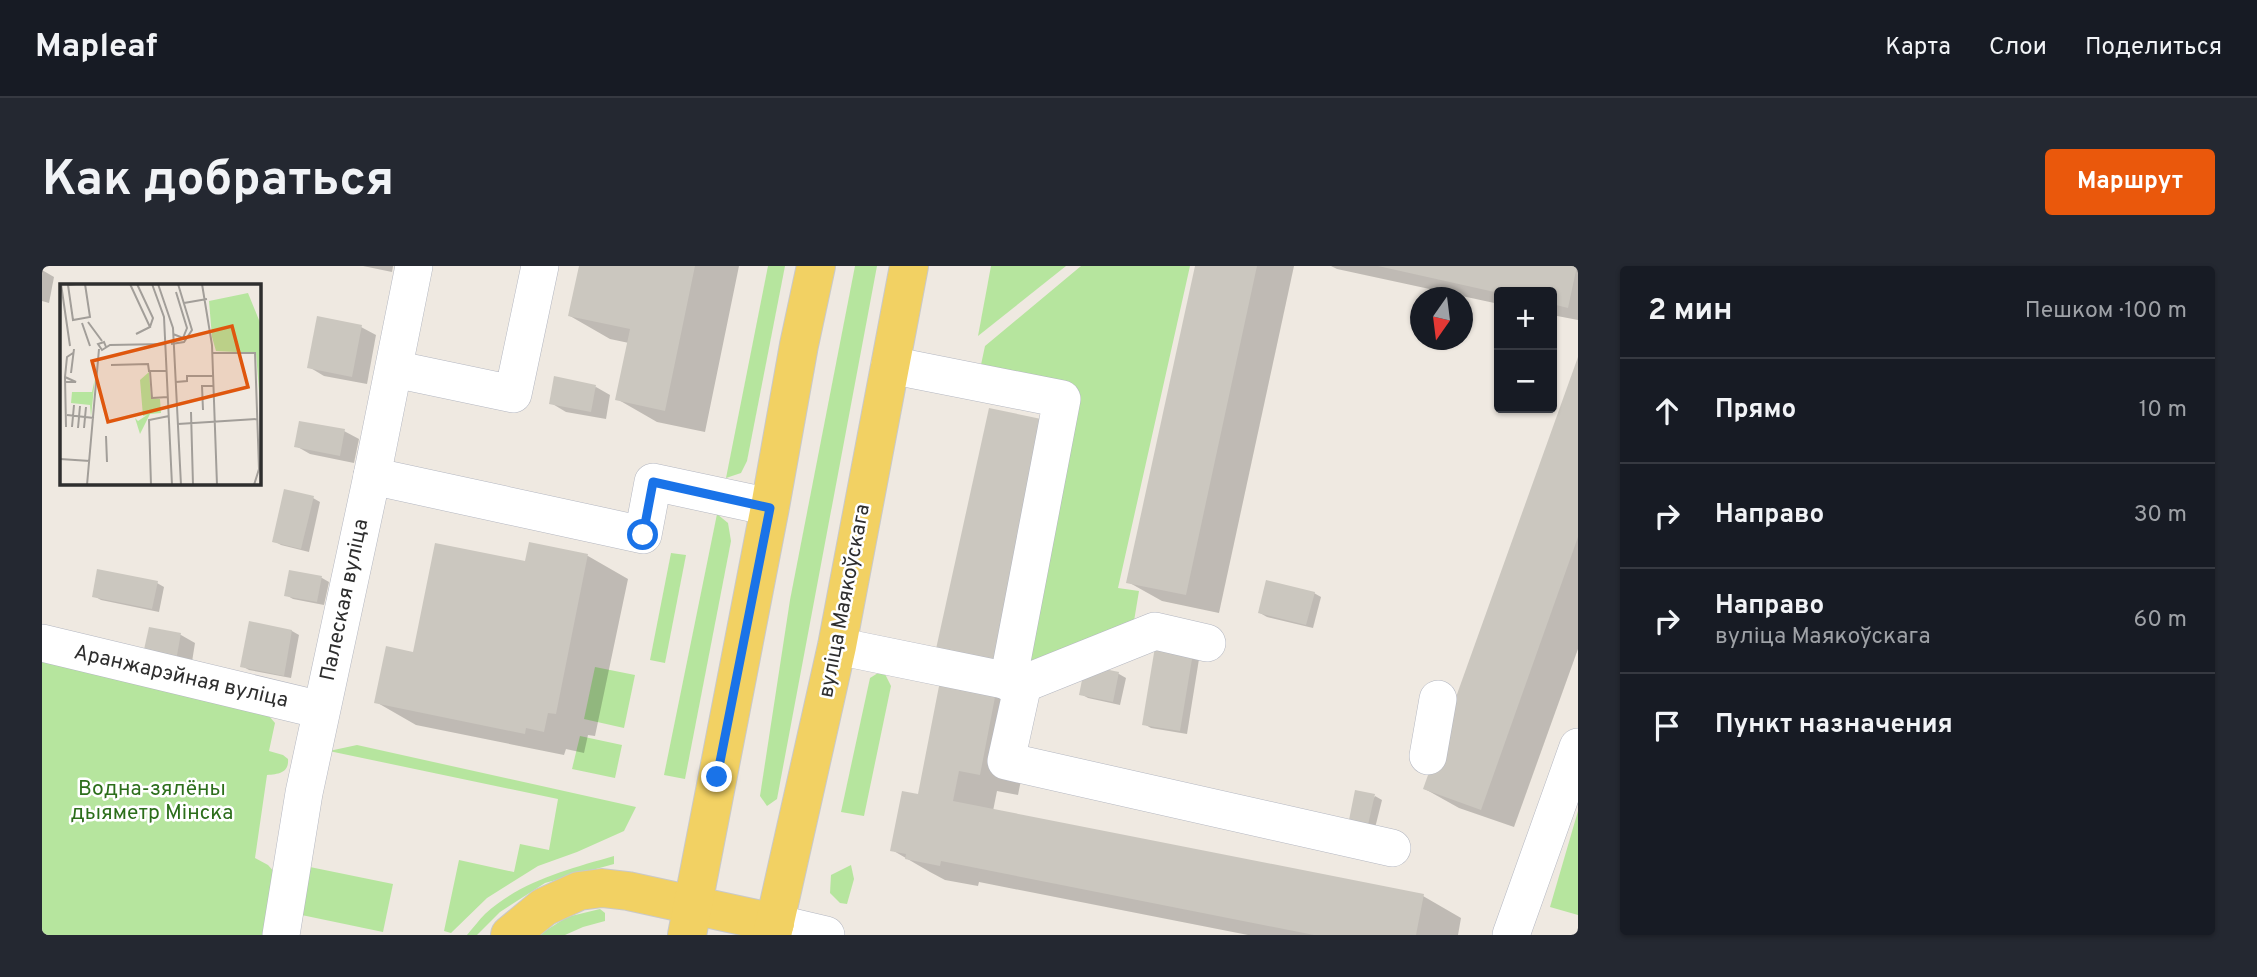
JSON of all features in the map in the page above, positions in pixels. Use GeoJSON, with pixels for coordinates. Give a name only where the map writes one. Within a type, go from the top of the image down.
{"type":"FeatureCollection","features":[{"type":"Feature","properties":{"kind":"main road"},"geometry":{"type":"LineString","coordinates":[[690,920],[816,266]]}},
{"type":"Feature","properties":{"kind":"main road","name":"вуліца Маякоўскага"},"geometry":{"type":"LineString","coordinates":[[774,929],[837,646],[909,266]]}},
{"type":"Feature","properties":{"kind":"main road"},"geometry":{"type":"LineString","coordinates":[[510,935],[544,907],[579,891],[602,888],[628,891],[690,920],[774,929]]}},
{"type":"Feature","properties":{"kind":"street","name":"Палеская вуліца"},"geometry":{"type":"LineString","coordinates":[[281,935],[304,793],[414,266]]}},
{"type":"Feature","properties":{"kind":"street"},"geometry":{"type":"LineString","coordinates":[[394,369],[513,394],[540,266]]}},
{"type":"Feature","properties":{"kind":"street"},"geometry":{"type":"LineString","coordinates":[[890,365],[1062,399],[1015,683],[1006,761],[1392,848]]}},
{"type":"Feature","properties":{"kind":"street"},"geometry":{"type":"LineString","coordinates":[[372,476],[643,535],[653,482],[770,508]]}},
{"type":"Feature","properties":{"kind":"street"},"geometry":{"type":"LineString","coordinates":[[837,646],[1015,683],[1155,631],[1207,642]]}},
{"type":"Feature","properties":{"kind":"street","name":"Аранжарэйная вуліца"},"geometry":{"type":"LineString","coordinates":[[42,643],[321,710]]}},
{"type":"Feature","properties":{"kind":"street"},"geometry":{"type":"LineString","coordinates":[[1428,756],[1438,699]]}},
{"type":"Feature","properties":{"kind":"street"},"geometry":{"type":"LineString","coordinates":[[1511,935],[1575,763]]}},
{"type":"Feature","properties":{"kind":"street"},"geometry":{"type":"LineString","coordinates":[[774,929],[826,935]]}},
{"type":"Feature","properties":{"kind":"green space"},"geometry":{"type":"Polygon","coordinates":[[[768,266],[785,266],[747,461],[741,473],[726,478],[768,266]]]}},
{"type":"Feature","properties":{"kind":"green space"},"geometry":{"type":"Polygon","coordinates":[[[855,266],[877,266],[777,799],[767,806],[760,796],[790,600],[855,266]]]}},
{"type":"Feature","properties":{"kind":"green space"},"geometry":{"type":"Polygon","coordinates":[[[991,266],[1066,266],[978,336],[991,266]]]}},
{"type":"Feature","properties":{"kind":"green space"},"geometry":{"type":"Polygon","coordinates":[[[1081,266],[1190,266],[1118,588],[1139,591],[1134,621],[1021,674],[1072,394],[979,374],[985,346],[1081,266]]]}},
{"type":"Feature","properties":{"kind":"green space"},"geometry":{"type":"Polygon","coordinates":[[[717,514],[728,523],[731,541],[685,779],[664,775],[717,514]]]}},
{"type":"Feature","properties":{"kind":"green space"},"geometry":{"type":"Polygon","coordinates":[[[671,553],[686,555],[665,663],[650,660],[671,553]]]}},
{"type":"Feature","properties":{"kind":"green space","name":"Водна-зялёны дыяметр Мінска"},"geometry":{"type":"Polygon","coordinates":[[[42,658],[263,709],[275,723],[269,751],[283,755],[288,759],[288,764],[282,772],[267,775],[255,858],[268,865],[276,874],[266,935],[42,935],[42,658]]]}},
{"type":"Feature","properties":{"kind":"green space"},"geometry":{"type":"Polygon","coordinates":[[[595,667],[635,675],[624,728],[584,719],[595,667]]]}},
{"type":"Feature","properties":{"kind":"green space"},"geometry":{"type":"Polygon","coordinates":[[[878,673],[885,674],[891,686],[864,816],[841,812],[870,678],[878,673]]]}},
{"type":"Feature","properties":{"kind":"green space"},"geometry":{"type":"Polygon","coordinates":[[[580,736],[622,745],[615,778],[572,769],[580,736]]]}},
{"type":"Feature","properties":{"kind":"green space"},"geometry":{"type":"Polygon","coordinates":[[[357,745],[636,807],[624,831],[538,866],[487,898],[451,933],[444,931],[459,860],[514,872],[520,844],[549,850],[558,799],[329,751],[357,745]]]}},
{"type":"Feature","properties":{"kind":"green space"},"geometry":{"type":"Polygon","coordinates":[[[1578,811],[1578,915],[1550,907],[1578,811]]]}},
{"type":"Feature","properties":{"kind":"green space"},"geometry":{"type":"Polygon","coordinates":[[[614,856],[614,864],[545,883],[500,912],[477,935],[467,935],[485,914],[514,893],[546,878],[614,856]]]}},
{"type":"Feature","properties":{"kind":"green space"},"geometry":{"type":"Polygon","coordinates":[[[851,865],[854,879],[847,904],[840,903],[830,893],[831,875],[851,865]]]}},
{"type":"Feature","properties":{"kind":"green space"},"geometry":{"type":"Polygon","coordinates":[[[305,866],[393,884],[383,932],[292,913],[305,866]]]}},
{"type":"Feature","properties":{"kind":"green space"},"geometry":{"type":"Polygon","coordinates":[[[600,909],[605,913],[605,921],[565,935],[539,935],[567,917],[600,909]]]}},
{"type":"Feature","properties":{"kind":"building"},"geometry":{"type":"Polygon","coordinates":[[[579,266],[695,266],[665,411],[615,400],[630,329],[568,316],[579,266]]]}},
{"type":"Feature","properties":{"kind":"building"},"geometry":{"type":"Polygon","coordinates":[[[1195,266],[1257,266],[1186,595],[1126,583],[1195,266]]]}},
{"type":"Feature","properties":{"kind":"building"},"geometry":{"type":"Polygon","coordinates":[[[1378,266],[1577,266],[1568,308],[1557,305],[1557,287],[1494,287],[1494,292],[1378,266]]]}},
{"type":"Feature","properties":{"kind":"building"},"geometry":{"type":"Polygon","coordinates":[[[317,316],[362,325],[352,377],[307,368],[317,316]]]}},
{"type":"Feature","properties":{"kind":"building"},"geometry":{"type":"Polygon","coordinates":[[[1578,357],[1578,537],[1481,810],[1423,789],[1578,357]]]}},
{"type":"Feature","properties":{"kind":"building"},"geometry":{"type":"Polygon","coordinates":[[[554,376],[596,385],[591,412],[549,404],[554,376]]]}},
{"type":"Feature","properties":{"kind":"building"},"geometry":{"type":"Polygon","coordinates":[[[989,408],[1046,420],[994,662],[936,649],[989,408]]]}},
{"type":"Feature","properties":{"kind":"building"},"geometry":{"type":"Polygon","coordinates":[[[299,421],[345,429],[340,456],[294,447],[299,421]]]}},
{"type":"Feature","properties":{"kind":"building"},"geometry":{"type":"Polygon","coordinates":[[[284,489],[314,496],[301,549],[272,542],[284,489]]]}},
{"type":"Feature","properties":{"kind":"building"},"geometry":{"type":"Polygon","coordinates":[[[529,542],[588,554],[556,714],[548,713],[544,732],[526,728],[525,734],[374,703],[386,646],[413,652],[435,543],[525,561],[529,542]]]}},
{"type":"Feature","properties":{"kind":"building"},"geometry":{"type":"Polygon","coordinates":[[[97,569],[158,581],[152,609],[92,597],[97,569]]]}},
{"type":"Feature","properties":{"kind":"building"},"geometry":{"type":"Polygon","coordinates":[[[289,570],[322,576],[317,602],[284,596],[289,570]]]}},
{"type":"Feature","properties":{"kind":"building"},"geometry":{"type":"Polygon","coordinates":[[[1266,580],[1315,592],[1306,625],[1258,613],[1266,580]]]}},
{"type":"Feature","properties":{"kind":"building"},"geometry":{"type":"Polygon","coordinates":[[[249,621],[292,630],[284,676],[240,667],[249,621]]]}},
{"type":"Feature","properties":{"kind":"building"},"geometry":{"type":"Polygon","coordinates":[[[149,627],[181,633],[176,661],[143,654],[149,627]]]}},
{"type":"Feature","properties":{"kind":"building"},"geometry":{"type":"Polygon","coordinates":[[[1155,647],[1193,653],[1180,731],[1142,725],[1155,647]]]}},
{"type":"Feature","properties":{"kind":"building"},"geometry":{"type":"Polygon","coordinates":[[[1085,665],[1119,672],[1113,702],[1079,695],[1085,665]]]}},
{"type":"Feature","properties":{"kind":"building"},"geometry":{"type":"Polygon","coordinates":[[[940,681],[996,692],[980,775],[959,771],[953,801],[1424,894],[1416,935],[1314,935],[941,861],[940,866],[905,859],[906,854],[890,851],[902,791],[918,794],[940,681]]]}},
{"type":"Feature","properties":{"kind":"building"},"geometry":{"type":"Polygon","coordinates":[[[1355,790],[1375,794],[1368,825],[1349,820],[1355,790]]]}},
{"type":"Feature","properties":{"kind":"route"},"geometry":{"type":"LineString","coordinates":[[643,535],[653,482],[770,508],[717,777]]}}]}
